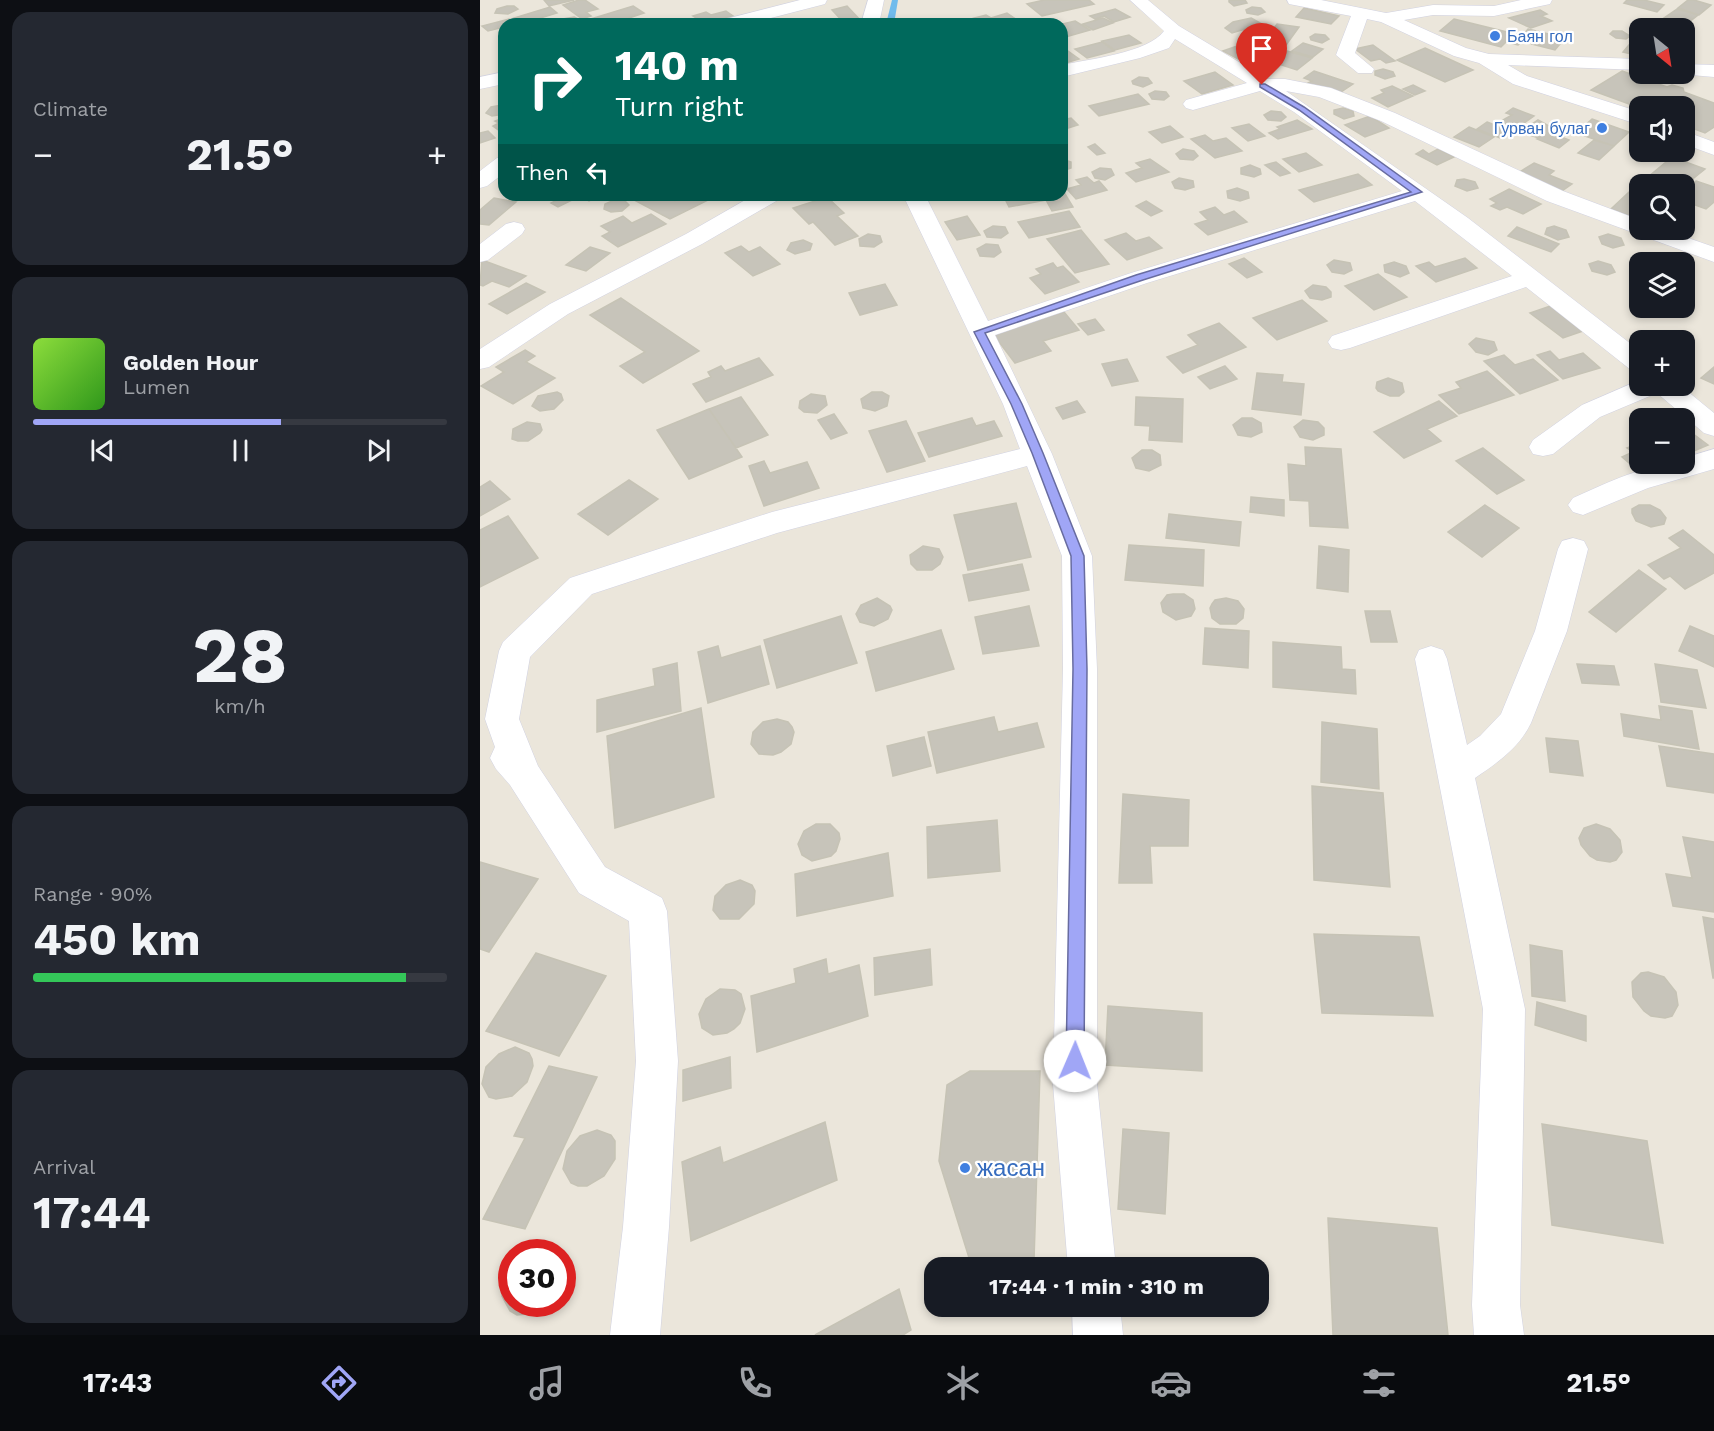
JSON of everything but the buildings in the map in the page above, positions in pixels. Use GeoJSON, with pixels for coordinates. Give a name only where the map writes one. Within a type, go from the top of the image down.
{"type":"FeatureCollection","features":[{"type":"Feature","properties":{"kind":"street"},"geometry":{"type":"LineString","coordinates":[[746,0],[767,15]]}},
{"type":"Feature","properties":{"kind":"street"},"geometry":{"type":"LineString","coordinates":[[754,18],[767,15],[794,16],[819,0]]}},
{"type":"Feature","properties":{"kind":"street"},"geometry":{"type":"LineString","coordinates":[[872,18],[876,0]]}},
{"type":"Feature","properties":{"kind":"street"},"geometry":{"type":"LineString","coordinates":[[1295,0],[1386,18],[1460,52],[1485,59],[1629,65]]}},
{"type":"Feature","properties":{"kind":"street"},"geometry":{"type":"LineString","coordinates":[[1433,10],[1448,0]]}},
{"type":"Feature","properties":{"kind":"street"},"geometry":{"type":"LineString","coordinates":[[1386,18],[1433,10],[1494,11],[1544,0]]}},
{"type":"Feature","properties":{"kind":"street"},"geometry":{"type":"LineString","coordinates":[[1141,2],[1173,30],[1301,108],[1418,192],[1629,355]]}},
{"type":"Feature","properties":{"kind":"street"},"geometry":{"type":"LineString","coordinates":[[1361,13],[1345,55],[1365,69]]}},
{"type":"Feature","properties":{"kind":"street"},"geometry":{"type":"LineString","coordinates":[[1068,70],[1134,54],[1163,44],[1173,30]]}},
{"type":"Feature","properties":{"kind":"street"},"geometry":{"type":"LineString","coordinates":[[1485,59],[1520,80],[1629,115]]}},
{"type":"Feature","properties":{"kind":"street"},"geometry":{"type":"LineString","coordinates":[[1695,70],[1714,72]]}},
{"type":"Feature","properties":{"kind":"street"},"geometry":{"type":"LineString","coordinates":[[480,83],[498,79]]}},
{"type":"Feature","properties":{"kind":"street"},"geometry":{"type":"LineString","coordinates":[[1193,104],[1262,85],[1285,85],[1324,92],[1399,122],[1555,196],[1629,224]]}},
{"type":"Feature","properties":{"kind":"street"},"geometry":{"type":"LineString","coordinates":[[1695,141],[1714,149]]}},
{"type":"Feature","properties":{"kind":"street"},"geometry":{"type":"LineString","coordinates":[[480,182],[498,167]]}},
{"type":"Feature","properties":{"kind":"street"},"geometry":{"type":"LineString","coordinates":[[979,332],[1139,278],[1418,192]]}},
{"type":"Feature","properties":{"kind":"street"},"geometry":{"type":"LineString","coordinates":[[480,361],[559,309],[694,239],[760,201]]}},
{"type":"Feature","properties":{"kind":"street"},"geometry":{"type":"LineString","coordinates":[[917,201],[1016,404],[1038,453],[1077,556],[1080,669],[1075,1084],[1091,1257]]}},
{"type":"Feature","properties":{"kind":"street"},"geometry":{"type":"LineString","coordinates":[[480,255],[514,229]]}},
{"type":"Feature","properties":{"kind":"street"},"geometry":{"type":"LineString","coordinates":[[1672,240],[1714,255]]}},
{"type":"Feature","properties":{"kind":"street"},"geometry":{"type":"LineString","coordinates":[[1341,342],[1528,278]]}},
{"type":"Feature","properties":{"kind":"street"},"geometry":{"type":"LineString","coordinates":[[1543,447],[1592,411],[1629,394]]}},
{"type":"Feature","properties":{"kind":"street"},"geometry":{"type":"LineString","coordinates":[[1677,396],[1714,427]]}},
{"type":"Feature","properties":{"kind":"street"},"geometry":{"type":"LineString","coordinates":[[523,774],[502,719],[515,651],[581,586],[772,523],[1038,453]]}},
{"type":"Feature","properties":{"kind":"street"},"geometry":{"type":"LineString","coordinates":[[1583,505],[1638,481],[1714,459]]}},
{"type":"Feature","properties":{"kind":"street"},"geometry":{"type":"LineString","coordinates":[[1456,772],[1492,747],[1514,723],[1551,631],[1574,549]]}},
{"type":"Feature","properties":{"kind":"street"},"geometry":{"type":"LineString","coordinates":[[1431,659],[1504,1009],[1497,1305],[1499,1335]]}},
{"type":"Feature","properties":{"kind":"street"},"geometry":{"type":"LineString","coordinates":[[480,727],[523,774],[592,880],[648,911],[657,1061],[646,1227],[635,1335]]}},
{"type":"Feature","properties":{"kind":"street"},"geometry":{"type":"LineString","coordinates":[[1097,1317],[1098,1335]]}},
{"type":"Feature","properties":{"kind":"waterway"},"geometry":{"type":"LineString","coordinates":[[891,18],[895,0]]}},
{"type":"Feature","properties":{"kind":"place","name":"Баян гол"},"geometry":{"type":"Point","coordinates":[1495,36]}},
{"type":"Feature","properties":{"kind":"place","name":"Гурван булаг"},"geometry":{"type":"Point","coordinates":[1602,128]}},
{"type":"Feature","properties":{"kind":"place","name":"жасан"},"geometry":{"type":"Point","coordinates":[965,1168]}},
{"type":"Feature","properties":{"kind":"route"},"geometry":{"type":"LineString","coordinates":[[1075,1061],[1080,669],[1077,556],[1038,453],[979,332],[1295,228],[1418,192],[1301,108],[1262,85]]}}]}
